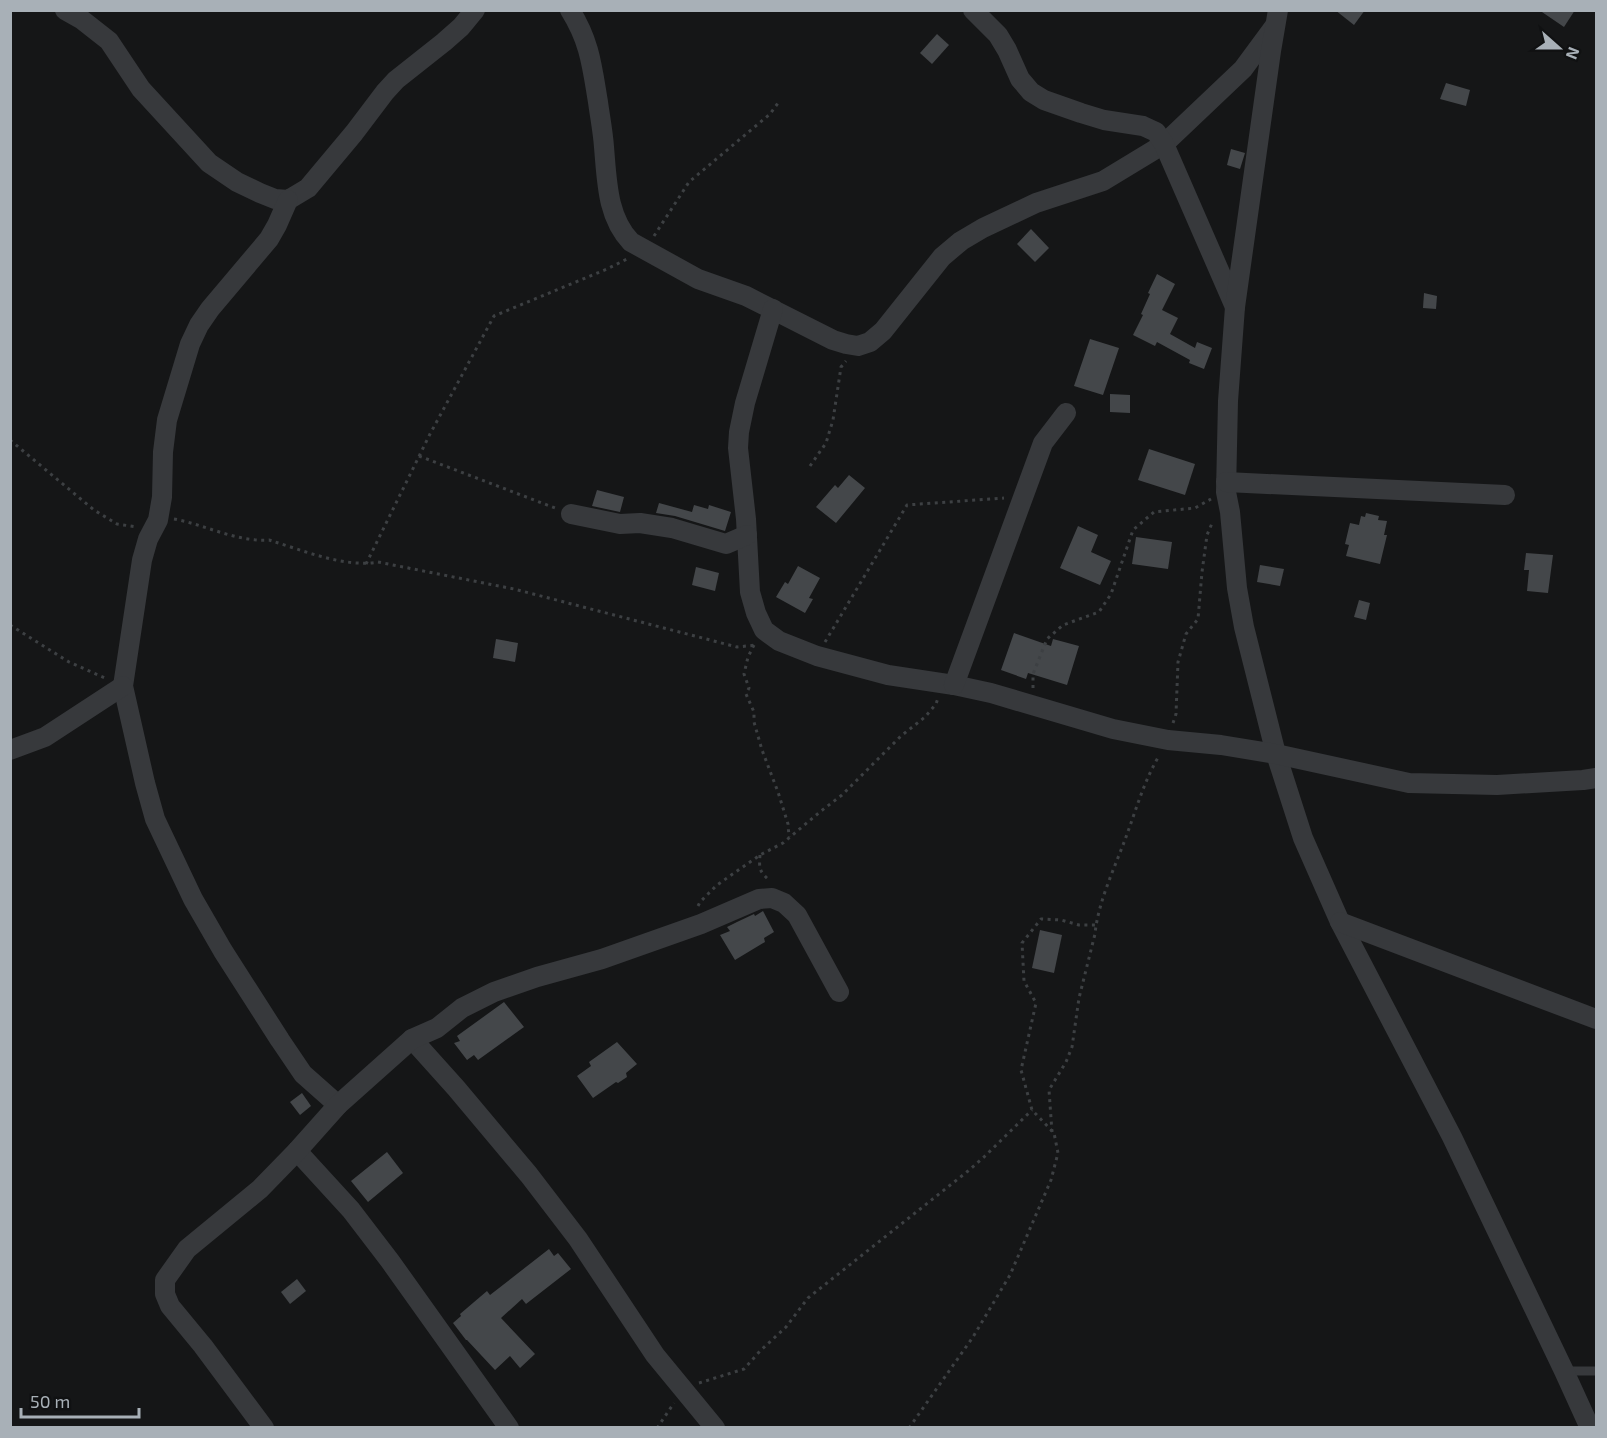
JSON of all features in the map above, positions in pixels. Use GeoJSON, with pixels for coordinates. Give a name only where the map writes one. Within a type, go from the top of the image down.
{"type":"FeatureCollection","features":[{"type":"Feature","properties":{"kind":"street"},"geometry":{"type":"LineString","coordinates":[[65,10],[81,19],[109,41],[141,89],[209,163],[237,182],[260,193],[275,199],[288,200]]}},
{"type":"Feature","properties":{"kind":"street"},"geometry":{"type":"LineString","coordinates":[[338,1105],[303,1074],[193,899],[156,819],[145,783],[123,686],[142,560],[148,539],[156,524],[162,497],[163,452],[167,420],[190,344],[199,325],[269,238],[288,200],[308,188],[396,80],[461,27],[475,10]]}},
{"type":"Feature","properties":{"kind":"street"},"geometry":{"type":"LineString","coordinates":[[570,10],[584,35],[591,56],[604,146],[607,190],[623,234],[645,250],[698,279],[746,296],[833,340],[858,346],[870,342],[884,331],[942,256],[961,241],[1036,203],[1103,181],[1164,144],[1243,69],[1277,17]]}},
{"type":"Feature","properties":{"kind":"street"},"geometry":{"type":"LineString","coordinates":[[973,10],[998,35],[1020,79],[1031,92],[1044,100],[1096,117],[1143,126],[1156,132],[1164,144],[1235,308]]}},
{"type":"Feature","properties":{"kind":"street"},"geometry":{"type":"LineString","coordinates":[[1277,17],[1235,308],[1228,401],[1226,487],[1244,627],[1276,754],[1303,837],[1340,922],[1452,1137],[1590,1428]]}},
{"type":"Feature","properties":{"kind":"street"},"geometry":{"type":"LineString","coordinates":[[773,309],[745,403],[739,432],[739,464],[743,487],[750,592],[766,639],[817,656],[888,675],[991,693],[1113,729],[1168,740],[1221,745],[1276,754],[1409,783],[1497,785],[1596,778]]}},
{"type":"Feature","properties":{"kind":"street"},"geometry":{"type":"LineString","coordinates":[[948,684],[1043,443],[1066,413]]}},
{"type":"Feature","properties":{"kind":"street"},"geometry":{"type":"LineString","coordinates":[[1226,487],[1505,495]]}},
{"type":"Feature","properties":{"kind":"street"},"geometry":{"type":"LineString","coordinates":[[571,514],[620,524],[640,523],[672,528],[726,544],[747,535]]}},
{"type":"Feature","properties":{"kind":"street"},"geometry":{"type":"LineString","coordinates":[[10,750],[45,737],[123,686]]}},
{"type":"Feature","properties":{"kind":"street"},"geometry":{"type":"LineString","coordinates":[[264,1428],[170,1306],[165,1294],[165,1280],[187,1249],[260,1189],[338,1105],[412,1039],[437,1028],[462,1008],[494,992],[602,959],[701,924],[759,899],[772,898],[784,903],[797,915],[839,992]]}},
{"type":"Feature","properties":{"kind":"street"},"geometry":{"type":"LineString","coordinates":[[1340,922],[1596,1019]]}},
{"type":"Feature","properties":{"kind":"street"},"geometry":{"type":"LineString","coordinates":[[412,1039],[529,1175],[578,1239],[655,1355],[715,1428]]}},
{"type":"Feature","properties":{"kind":"street"},"geometry":{"type":"LineString","coordinates":[[297,1151],[351,1210],[509,1428]]}},
{"type":"Feature","properties":{"kind":"lane"},"geometry":{"type":"LineString","coordinates":[[1564,1371],[1596,1371]]}},
{"type":"Feature","properties":{"kind":"path"},"geometry":{"type":"LineString","coordinates":[[366,564],[419,456],[494,316],[607,269],[645,250],[689,182],[770,114],[778,103]]}},
{"type":"Feature","properties":{"kind":"path"},"geometry":{"type":"LineString","coordinates":[[810,466],[826,443],[833,420],[841,367],[858,346]]}},
{"type":"Feature","properties":{"kind":"path"},"geometry":{"type":"LineString","coordinates":[[10,440],[94,510],[117,524],[156,524],[175,519],[207,526],[217,532],[258,541],[269,540],[336,560],[366,564],[378,562],[480,582],[583,606],[736,647],[766,639]]}},
{"type":"Feature","properties":{"kind":"path"},"geometry":{"type":"LineString","coordinates":[[419,456],[571,514]]}},
{"type":"Feature","properties":{"kind":"path"},"geometry":{"type":"LineString","coordinates":[[1034,706],[1033,674],[1047,639],[1063,625],[1099,612],[1111,594],[1133,530],[1154,512],[1196,508],[1226,487]]}},
{"type":"Feature","properties":{"kind":"path"},"geometry":{"type":"LineString","coordinates":[[909,1428],[974,1337],[1010,1275],[1051,1180],[1058,1153],[1052,1132],[1049,1090],[1072,1047],[1079,998],[1111,874],[1139,798],[1165,747],[1176,714],[1178,662],[1186,634],[1198,619],[1207,535],[1226,487]]}},
{"type":"Feature","properties":{"kind":"path"},"geometry":{"type":"LineString","coordinates":[[817,656],[907,505],[1024,496]]}},
{"type":"Feature","properties":{"kind":"path"},"geometry":{"type":"LineString","coordinates":[[10,625],[69,662],[123,686]]}},
{"type":"Feature","properties":{"kind":"path"},"geometry":{"type":"LineString","coordinates":[[766,639],[744,674],[749,688],[746,694],[754,712],[754,722],[762,750],[788,824],[789,837]]}},
{"type":"Feature","properties":{"kind":"path"},"geometry":{"type":"LineString","coordinates":[[698,908],[700,902],[717,885],[760,855],[783,843],[842,795],[901,736],[925,717],[948,684]]}},
{"type":"Feature","properties":{"kind":"path"},"geometry":{"type":"LineString","coordinates":[[1052,1132],[1032,1110],[1021,1070],[1036,1003],[1024,981],[1022,943],[1041,919],[1061,920],[1079,925],[1096,925]]}},
{"type":"Feature","properties":{"kind":"path"},"geometry":{"type":"LineString","coordinates":[[657,1428],[684,1388],[744,1369],[786,1327],[808,1298],[968,1171],[1032,1110]]}},
{"type":"Feature","properties":{"kind":"building"},"geometry":{"type":"Polygon","coordinates":[[[1335,10],[1365,10],[1354,25],[1335,10]]]}},
{"type":"Feature","properties":{"kind":"building"},"geometry":{"type":"Polygon","coordinates":[[[1539,10],[1575,10],[1564,27],[1539,10]]]}},
{"type":"Feature","properties":{"kind":"building"},"geometry":{"type":"Polygon","coordinates":[[[937,34],[949,45],[932,64],[920,53],[937,34]]]}},
{"type":"Feature","properties":{"kind":"building"},"geometry":{"type":"Polygon","coordinates":[[[1446,83],[1470,90],[1466,106],[1440,99],[1446,83]]]}},
{"type":"Feature","properties":{"kind":"building"},"geometry":{"type":"Polygon","coordinates":[[[1231,149],[1245,153],[1240,169],[1227,165],[1231,149]]]}},
{"type":"Feature","properties":{"kind":"building"},"geometry":{"type":"Polygon","coordinates":[[[1031,229],[1049,248],[1035,262],[1017,244],[1031,229]]]}},
{"type":"Feature","properties":{"kind":"building"},"geometry":{"type":"Polygon","coordinates":[[[1157,274],[1175,284],[1162,310],[1178,318],[1170,334],[1195,348],[1197,342],[1212,348],[1204,369],[1189,363],[1190,360],[1157,342],[1155,346],[1133,335],[1143,315],[1141,314],[1150,294],[1148,293],[1157,274]]]}},
{"type":"Feature","properties":{"kind":"building"},"geometry":{"type":"Polygon","coordinates":[[[1424,293],[1437,296],[1436,309],[1423,308],[1424,293]]]}},
{"type":"Feature","properties":{"kind":"building"},"geometry":{"type":"Polygon","coordinates":[[[1090,339],[1119,348],[1103,395],[1074,386],[1090,339]]]}},
{"type":"Feature","properties":{"kind":"building"},"geometry":{"type":"Polygon","coordinates":[[[1110,394],[1130,395],[1130,413],[1110,412],[1110,394]]]}},
{"type":"Feature","properties":{"kind":"building"},"geometry":{"type":"Polygon","coordinates":[[[1149,449],[1195,464],[1185,495],[1138,480],[1149,449]]]}},
{"type":"Feature","properties":{"kind":"building"},"geometry":{"type":"Polygon","coordinates":[[[849,475],[865,488],[836,523],[816,507],[835,485],[838,488],[849,475]]]}},
{"type":"Feature","properties":{"kind":"building"},"geometry":{"type":"Polygon","coordinates":[[[597,490],[624,497],[620,512],[592,506],[597,490]]]}},
{"type":"Feature","properties":{"kind":"building"},"geometry":{"type":"Polygon","coordinates":[[[659,503],[692,512],[694,505],[708,509],[709,505],[731,512],[725,531],[675,516],[656,513],[659,503]]]}},
{"type":"Feature","properties":{"kind":"building"},"geometry":{"type":"Polygon","coordinates":[[[1366,513],[1379,516],[1378,520],[1387,521],[1384,535],[1387,535],[1380,564],[1346,556],[1349,545],[1345,544],[1350,523],[1359,525],[1361,516],[1365,517],[1366,513]]]}},
{"type":"Feature","properties":{"kind":"building"},"geometry":{"type":"Polygon","coordinates":[[[1078,526],[1098,535],[1091,552],[1111,561],[1100,585],[1060,568],[1078,526]]]}},
{"type":"Feature","properties":{"kind":"building"},"geometry":{"type":"Polygon","coordinates":[[[1136,537],[1172,542],[1168,569],[1132,564],[1136,537]]]}},
{"type":"Feature","properties":{"kind":"building"},"geometry":{"type":"Polygon","coordinates":[[[1526,553],[1553,555],[1548,593],[1527,591],[1529,570],[1524,570],[1526,553]]]}},
{"type":"Feature","properties":{"kind":"building"},"geometry":{"type":"Polygon","coordinates":[[[1260,565],[1284,569],[1280,586],[1257,582],[1260,565]]]}},
{"type":"Feature","properties":{"kind":"building"},"geometry":{"type":"Polygon","coordinates":[[[798,566],[820,578],[809,598],[813,599],[805,613],[776,597],[785,582],[788,584],[798,566]]]}},
{"type":"Feature","properties":{"kind":"building"},"geometry":{"type":"Polygon","coordinates":[[[696,567],[719,573],[715,591],[692,585],[696,567]]]}},
{"type":"Feature","properties":{"kind":"building"},"geometry":{"type":"Polygon","coordinates":[[[1359,600],[1370,603],[1366,620],[1354,617],[1359,600]]]}},
{"type":"Feature","properties":{"kind":"building"},"geometry":{"type":"Polygon","coordinates":[[[1014,633],[1051,646],[1053,639],[1079,646],[1067,685],[1028,673],[1026,679],[1001,670],[1014,633]]]}},
{"type":"Feature","properties":{"kind":"building"},"geometry":{"type":"Polygon","coordinates":[[[496,639],[518,643],[515,662],[493,658],[496,639]]]}},
{"type":"Feature","properties":{"kind":"building"},"geometry":{"type":"Polygon","coordinates":[[[763,911],[774,932],[764,938],[765,942],[735,960],[720,935],[730,931],[727,927],[763,911]]]}},
{"type":"Feature","properties":{"kind":"building"},"geometry":{"type":"Polygon","coordinates":[[[1040,930],[1062,935],[1054,973],[1032,968],[1040,930]]]}},
{"type":"Feature","properties":{"kind":"building"},"geometry":{"type":"Polygon","coordinates":[[[504,1002],[524,1027],[478,1060],[474,1055],[467,1060],[454,1043],[460,1041],[457,1036],[504,1002]]]}},
{"type":"Feature","properties":{"kind":"building"},"geometry":{"type":"Polygon","coordinates":[[[617,1042],[637,1064],[626,1073],[627,1077],[593,1098],[577,1076],[591,1066],[589,1062],[617,1042]]]}},
{"type":"Feature","properties":{"kind":"building"},"geometry":{"type":"Polygon","coordinates":[[[302,1093],[311,1106],[300,1115],[290,1102],[302,1093]]]}},
{"type":"Feature","properties":{"kind":"building"},"geometry":{"type":"Polygon","coordinates":[[[387,1152],[403,1173],[368,1202],[351,1181],[387,1152]]]}},
{"type":"Feature","properties":{"kind":"building"},"geometry":{"type":"Polygon","coordinates":[[[549,1249],[554,1256],[558,1253],[571,1269],[526,1304],[522,1299],[501,1318],[535,1354],[520,1368],[510,1356],[495,1370],[453,1323],[487,1291],[490,1295],[549,1249]]]}},
{"type":"Feature","properties":{"kind":"building"},"geometry":{"type":"Polygon","coordinates":[[[297,1279],[306,1291],[290,1304],[281,1292],[297,1279]]]}}]}
